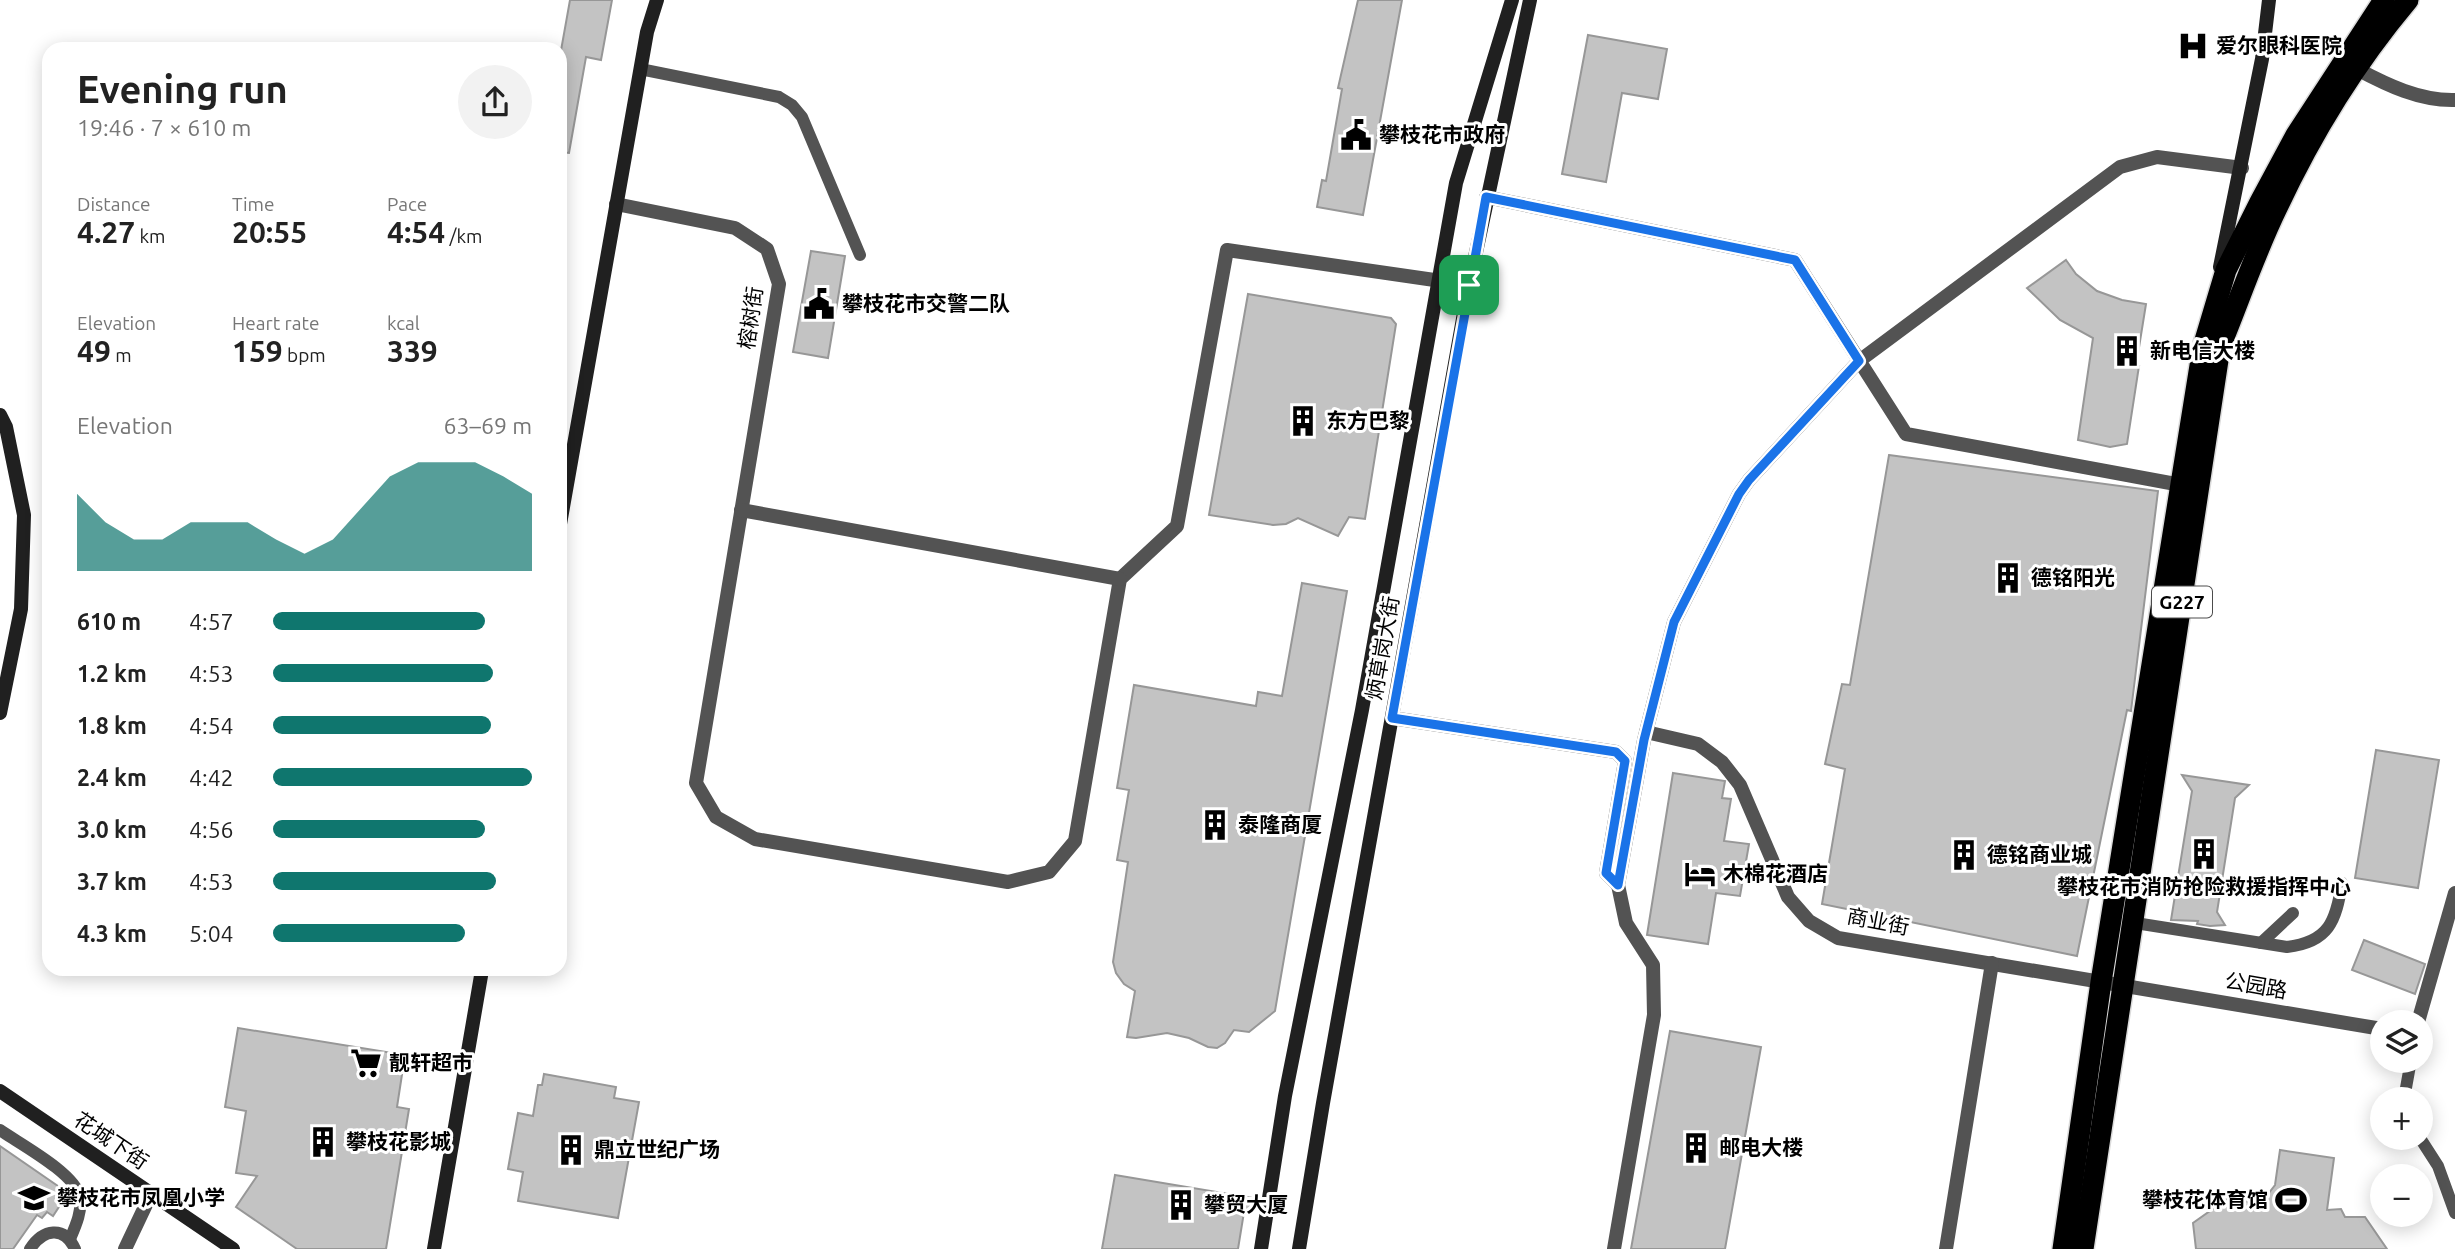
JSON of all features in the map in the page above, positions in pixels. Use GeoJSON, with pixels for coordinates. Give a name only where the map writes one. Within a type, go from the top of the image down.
{"type":"FeatureCollection","features":[{"type":"Feature","properties":{"kind":"highway","name":"G227"},"geometry":{"type":"LineString","coordinates":[[2063,1249],[2101,982],[2203,347],[2225,270],[2260,202],[2297,135],[2384,0]]}},
{"type":"Feature","properties":{"kind":"highway","name":"G227"},"geometry":{"type":"LineString","coordinates":[[2084,1249],[2220,347],[2276,208],[2310,145],[2357,69],[2408,0]]}},
{"type":"Feature","properties":{"kind":"street"},"geometry":{"type":"LineString","coordinates":[[567,484],[646,32],[657,0]]}},
{"type":"Feature","properties":{"kind":"street","name":"炳草岗大街"},"geometry":{"type":"LineString","coordinates":[[1261,1249],[1290,1072],[1362,710],[1456,183],[1512,0]]}},
{"type":"Feature","properties":{"kind":"street"},"geometry":{"type":"LineString","coordinates":[[1518,55],[1530,0]]}},
{"type":"Feature","properties":{"kind":"street"},"geometry":{"type":"LineString","coordinates":[[1518,55],[1538,0]]}},
{"type":"Feature","properties":{"kind":"street"},"geometry":{"type":"LineString","coordinates":[[2203,347],[2242,168],[2262,59],[2269,0]]}},
{"type":"Feature","properties":{"kind":"street","name":"炳草岗大街"},"geometry":{"type":"LineString","coordinates":[[1299,1249],[1469,285],[1518,55]]}},
{"type":"Feature","properties":{"kind":"street"},"geometry":{"type":"LineString","coordinates":[[2357,69],[2384,84],[2414,94],[2455,100]]}},
{"type":"Feature","properties":{"kind":"street"},"geometry":{"type":"LineString","coordinates":[[1615,1249],[1654,1014],[1653,965],[1626,923],[1618,885],[1646,732],[1674,622],[1739,494],[1859,361],[2120,167],[2157,157],[2242,168]]}},
{"type":"Feature","properties":{"kind":"street"},"geometry":{"type":"LineString","coordinates":[[1486,197],[1795,260],[1906,433],[2181,485]]}},
{"type":"Feature","properties":{"kind":"street","name":"榕树街"},"geometry":{"type":"LineString","coordinates":[[616,204],[735,228],[767,249],[779,284],[696,783],[716,817],[755,839],[1008,882],[1049,872],[1075,841],[1120,579]]}},
{"type":"Feature","properties":{"kind":"street"},"geometry":{"type":"LineString","coordinates":[[741,510],[1120,579],[1177,526],[1227,250],[1469,285]]}},
{"type":"Feature","properties":{"kind":"street"},"geometry":{"type":"LineString","coordinates":[[0,415],[6,427],[24,516],[21,609],[0,713]]}},
{"type":"Feature","properties":{"kind":"street"},"geometry":{"type":"LineString","coordinates":[[1392,718],[1616,752],[1625,761],[1606,873],[1618,885]]}},
{"type":"Feature","properties":{"kind":"street","name":"商业街"},"geometry":{"type":"LineString","coordinates":[[1646,732],[1698,744],[1721,762],[1740,785],[1788,897],[1809,920],[1838,937],[2123,985]]}},
{"type":"Feature","properties":{"kind":"street"},"geometry":{"type":"LineString","coordinates":[[2421,1010],[2455,893]]}},
{"type":"Feature","properties":{"kind":"street"},"geometry":{"type":"LineString","coordinates":[[1946,1249],[1992,963]]}},
{"type":"Feature","properties":{"kind":"street"},"geometry":{"type":"LineString","coordinates":[[434,1249],[481,976]]}},
{"type":"Feature","properties":{"kind":"street","name":"公园路"},"geometry":{"type":"LineString","coordinates":[[2123,985],[2370,1027]]}},
{"type":"Feature","properties":{"kind":"street","name":"花城下街"},"geometry":{"type":"LineString","coordinates":[[0,1091],[233,1249]]}},
{"type":"Feature","properties":{"kind":"street"},"geometry":{"type":"LineString","coordinates":[[125,1249],[152,1194]]}},
{"type":"Feature","properties":{"kind":"lane"},"geometry":{"type":"LineString","coordinates":[[640,68],[779,97],[792,105],[802,117],[860,254]]}},
{"type":"Feature","properties":{"kind":"lane"},"geometry":{"type":"LineString","coordinates":[[2112,920],[2261,943],[2305,945],[2320,937],[2331,925],[2337,911],[2342,883]]}},
{"type":"Feature","properties":{"kind":"lane"},"geometry":{"type":"LineString","coordinates":[[2261,943],[2293,913]]}},
{"type":"Feature","properties":{"kind":"lane"},"geometry":{"type":"LineString","coordinates":[[0,1130],[69,1178],[79,1194],[81,1211],[73,1244],[60,1233],[48,1233],[37,1239],[30,1249]]}},
{"type":"Feature","properties":{"kind":"lane"},"geometry":{"type":"LineString","coordinates":[[2427,1150],[2438,1167],[2455,1213]]}},
{"type":"Feature","properties":{"kind":"building"},"geometry":{"type":"Polygon","coordinates":[[[570,0],[612,0],[601,60],[586,57],[569,153],[567,42],[562,42],[570,0]]]}},
{"type":"Feature","properties":{"kind":"building","name":"攀枝花市政府"},"geometry":{"type":"Polygon","coordinates":[[[1358,0],[1402,0],[1363,215],[1317,207],[1322,180],[1326,181],[1342,89],[1338,88],[1358,0]]]}},
{"type":"Feature","properties":{"kind":"building"},"geometry":{"type":"Polygon","coordinates":[[[1588,35],[1667,49],[1658,99],[1622,93],[1606,182],[1562,174],[1588,35]]]}},
{"type":"Feature","properties":{"kind":"building","name":"攀枝花市交警二队"},"geometry":{"type":"Polygon","coordinates":[[[811,251],[845,256],[828,358],[793,352],[811,251]]]}},
{"type":"Feature","properties":{"kind":"building","name":"新电信大楼"},"geometry":{"type":"Polygon","coordinates":[[[2066,260],[2076,274],[2097,291],[2122,300],[2146,304],[2127,444],[2110,447],[2078,440],[2093,338],[2060,320],[2027,288],[2066,260]]]}},
{"type":"Feature","properties":{"kind":"building","name":"东方巴黎"},"geometry":{"type":"Polygon","coordinates":[[[1248,294],[1391,318],[1396,324],[1365,519],[1349,517],[1338,536],[1298,518],[1286,524],[1273,525],[1209,515],[1248,294]]]}},
{"type":"Feature","properties":{"kind":"building"},"geometry":{"type":"Polygon","coordinates":[[[1889,455],[2158,491],[2131,711],[2127,710],[2077,956],[1822,904],[1845,769],[1825,764],[1842,684],[1850,685],[1889,455]]]}},
{"type":"Feature","properties":{"kind":"building","name":"泰隆商厦"},"geometry":{"type":"Polygon","coordinates":[[[1302,583],[1347,591],[1275,1011],[1249,1032],[1234,1030],[1225,1043],[1217,1048],[1167,1033],[1127,1037],[1135,991],[1124,984],[1116,973],[1113,962],[1128,862],[1117,860],[1129,790],[1117,788],[1134,685],[1256,706],[1258,692],[1282,696],[1302,583]]]}},
{"type":"Feature","properties":{"kind":"building"},"geometry":{"type":"Polygon","coordinates":[[[2376,750],[2439,760],[2418,888],[2355,878],[2376,750]]]}},
{"type":"Feature","properties":{"kind":"building"},"geometry":{"type":"Polygon","coordinates":[[[1673,773],[1725,781],[1722,798],[1731,799],[1724,841],[1749,844],[1740,896],[1716,893],[1708,944],[1647,935],[1673,773]]]}},
{"type":"Feature","properties":{"kind":"building","name":"攀枝花市消防抢险救援指挥中心"},"geometry":{"type":"Polygon","coordinates":[[[2182,775],[2249,785],[2235,798],[2217,912],[2225,925],[2210,926],[2197,924],[2198,921],[2171,920],[2192,791],[2182,775]]]}},
{"type":"Feature","properties":{"kind":"building"},"geometry":{"type":"Polygon","coordinates":[[[2364,940],[2425,964],[2415,994],[2352,970],[2364,940]]]}},
{"type":"Feature","properties":{"kind":"building","name":"攀枝花影城"},"geometry":{"type":"Polygon","coordinates":[[[238,1028],[405,1055],[397,1107],[409,1109],[386,1249],[297,1249],[236,1207],[257,1176],[236,1173],[246,1111],[225,1107],[238,1028]]]}},
{"type":"Feature","properties":{"kind":"building","name":"邮电大楼"},"geometry":{"type":"Polygon","coordinates":[[[1670,1031],[1761,1047],[1725,1249],[1631,1249],[1670,1031]]]}},
{"type":"Feature","properties":{"kind":"building","name":"鼎立世纪广场"},"geometry":{"type":"Polygon","coordinates":[[[544,1074],[616,1087],[614,1098],[639,1102],[618,1218],[518,1201],[523,1172],[508,1169],[518,1113],[533,1116],[538,1085],[542,1085],[544,1074]]]}},
{"type":"Feature","properties":{"kind":"building","name":"攀枝花市凤凰小学"},"geometry":{"type":"Polygon","coordinates":[[[0,1146],[68,1193],[53,1216],[47,1212],[42,1218],[37,1215],[13,1249],[0,1249],[0,1146]]]}},
{"type":"Feature","properties":{"kind":"building","name":"攀枝花体育馆"},"geometry":{"type":"Polygon","coordinates":[[[2280,1150],[2334,1158],[2327,1210],[2341,1209],[2345,1217],[2365,1217],[2387,1249],[2196,1249],[2193,1223],[2234,1194],[2249,1203],[2256,1196],[2265,1198],[2275,1185],[2280,1150]]]}},
{"type":"Feature","properties":{"kind":"building","name":"攀贸大厦"},"geometry":{"type":"Polygon","coordinates":[[[1115,1175],[1253,1198],[1250,1214],[1244,1212],[1238,1249],[1102,1249],[1115,1175]]]}},
{"type":"Feature","properties":{"kind":"place","name":"爱尔眼科医院"},"geometry":{"type":"Point","coordinates":[2193,46]}},
{"type":"Feature","properties":{"kind":"place","name":"攀枝花市政府"},"geometry":{"type":"Point","coordinates":[1356,135]}},
{"type":"Feature","properties":{"kind":"place","name":"攀枝花市交警二队"},"geometry":{"type":"Point","coordinates":[819,304]}},
{"type":"Feature","properties":{"kind":"place","name":"新电信大楼"},"geometry":{"type":"Point","coordinates":[2127,351]}},
{"type":"Feature","properties":{"kind":"place","name":"东方巴黎"},"geometry":{"type":"Point","coordinates":[1303,421]}},
{"type":"Feature","properties":{"kind":"place","name":"德铭阳光"},"geometry":{"type":"Point","coordinates":[2008,578]}},
{"type":"Feature","properties":{"kind":"place","name":"泰隆商厦"},"geometry":{"type":"Point","coordinates":[1215,825]}},
{"type":"Feature","properties":{"kind":"place","name":"攀枝花市消防抢险救援指挥中心"},"geometry":{"type":"Point","coordinates":[2204,854]}},
{"type":"Feature","properties":{"kind":"place","name":"德铭商业城"},"geometry":{"type":"Point","coordinates":[1964,855]}},
{"type":"Feature","properties":{"kind":"place","name":"木棉花酒店"},"geometry":{"type":"Point","coordinates":[1700,874]}},
{"type":"Feature","properties":{"kind":"place","name":"靓轩超市"},"geometry":{"type":"Point","coordinates":[366,1063]}},
{"type":"Feature","properties":{"kind":"place","name":"攀枝花影城"},"geometry":{"type":"Point","coordinates":[323,1142]}},
{"type":"Feature","properties":{"kind":"place","name":"邮电大楼"},"geometry":{"type":"Point","coordinates":[1696,1148]}},
{"type":"Feature","properties":{"kind":"place","name":"鼎立世纪广场"},"geometry":{"type":"Point","coordinates":[571,1150]}},
{"type":"Feature","properties":{"kind":"place","name":"攀枝花市凤凰小学"},"geometry":{"type":"Point","coordinates":[34,1198]}},
{"type":"Feature","properties":{"kind":"place","name":"攀枝花体育馆"},"geometry":{"type":"Point","coordinates":[2291,1200]}},
{"type":"Feature","properties":{"kind":"place","name":"攀贸大厦"},"geometry":{"type":"Point","coordinates":[1181,1205]}},
{"type":"Feature","properties":{"kind":"route"},"geometry":{"type":"LineString","coordinates":[[1486,197],[1795,260],[1859,361],[1739,494],[1674,622],[1644,740],[1618,885],[1606,873],[1625,761],[1616,752],[1392,718],[1469,285],[1486,197]]}}]}
